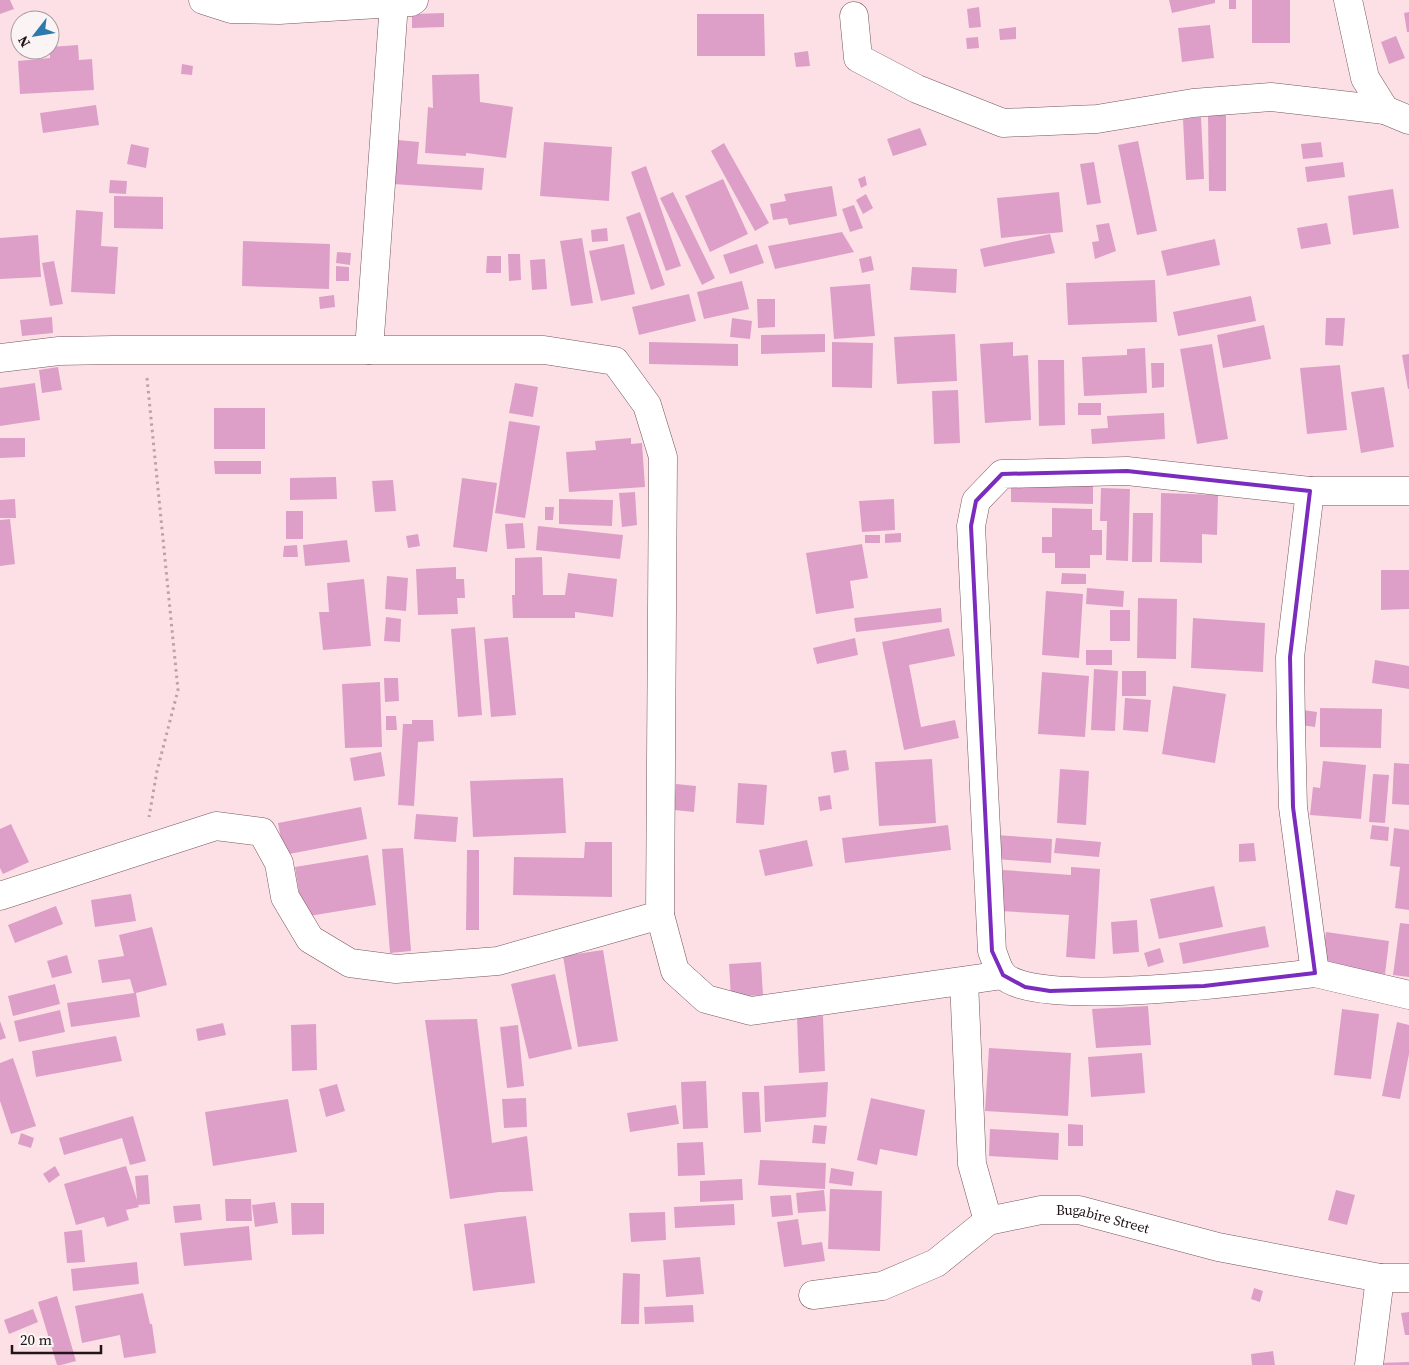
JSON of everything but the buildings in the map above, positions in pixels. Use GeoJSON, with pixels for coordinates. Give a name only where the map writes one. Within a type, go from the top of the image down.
{"type":"FeatureCollection","features":[{"type":"Feature","properties":{"kind":"street"},"geometry":{"type":"LineString","coordinates":[[203,0],[231,9],[279,10],[404,2],[368,350]]}},
{"type":"Feature","properties":{"kind":"street"},"geometry":{"type":"LineString","coordinates":[[1348,0],[1365,78],[1397,115]]}},
{"type":"Feature","properties":{"kind":"street"},"geometry":{"type":"LineString","coordinates":[[854,16],[858,58],[917,88],[1003,123],[1097,119],[1193,103],[1271,98],[1397,115]]}},
{"type":"Feature","properties":{"kind":"street"},"geometry":{"type":"LineString","coordinates":[[0,358],[59,351],[544,350],[615,361],[647,405],[663,457],[660,915],[675,971],[706,999],[751,1011],[1003,975]]}},
{"type":"Feature","properties":{"kind":"street"},"geometry":{"type":"LineString","coordinates":[[1409,491],[1310,491],[1127,471],[1002,474],[976,501],[971,526],[992,951],[1003,975],[1024,987],[1050,991],[1204,986],[1315,973],[1409,995]]}},
{"type":"Feature","properties":{"kind":"street"},"geometry":{"type":"LineString","coordinates":[[1310,491],[1290,657],[1293,807],[1315,973]]}},
{"type":"Feature","properties":{"kind":"street"},"geometry":{"type":"LineString","coordinates":[[0,896],[216,826],[262,832],[279,862],[285,898],[310,939],[350,963],[396,969],[498,961],[660,915]]}},
{"type":"Feature","properties":{"kind":"street"},"geometry":{"type":"LineString","coordinates":[[964,981],[972,1164],[988,1221]]}},
{"type":"Feature","properties":{"kind":"street","name":"Bugabire Street"},"geometry":{"type":"LineString","coordinates":[[814,1295],[882,1286],[936,1263],[988,1221],[1041,1210],[1079,1210],[1218,1247],[1380,1278],[1409,1278]]}},
{"type":"Feature","properties":{"kind":"street"},"geometry":{"type":"LineString","coordinates":[[1369,1365],[1380,1278]]}},
{"type":"Feature","properties":{"kind":"path"},"geometry":{"type":"LineString","coordinates":[[144,351],[178,690],[157,771],[144,849]]}},
{"type":"Feature","properties":{"kind":"highlighted area"},"geometry":{"type":"Polygon","coordinates":[[[1127,471],[1310,491],[1290,657],[1293,807],[1315,973],[1204,986],[1050,991],[1025,987],[1003,975],[992,951],[971,526],[976,501],[1002,474],[1127,471]]]}}]}
